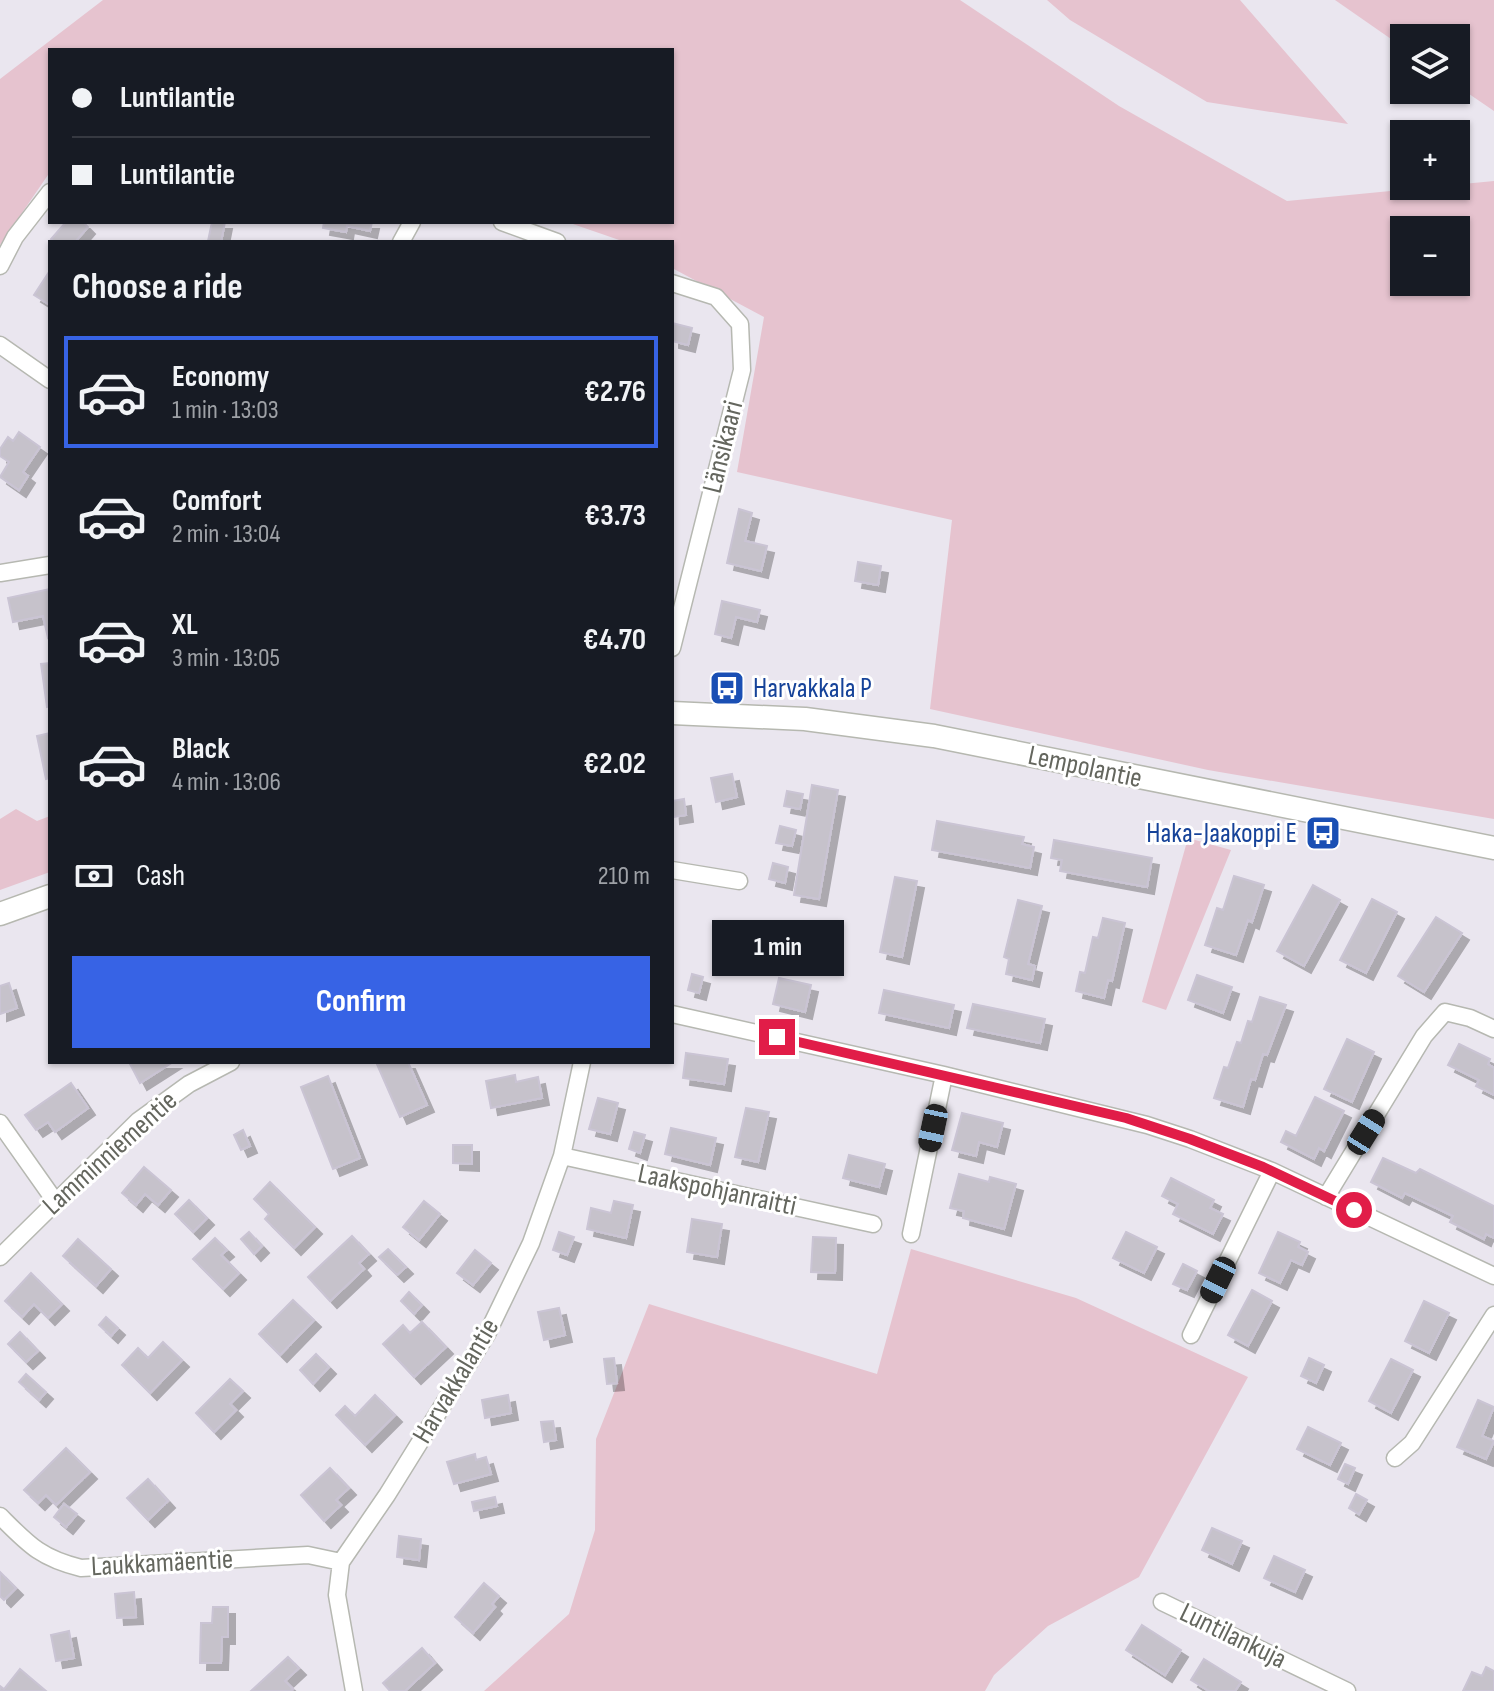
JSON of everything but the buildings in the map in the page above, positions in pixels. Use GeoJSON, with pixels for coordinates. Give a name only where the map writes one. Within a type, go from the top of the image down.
{"type":"FeatureCollection","features":[{"type":"Feature","properties":{"kind":"street"},"geometry":{"type":"LineString","coordinates":[[0,266],[15,237],[48,195]]}},
{"type":"Feature","properties":{"kind":"street"},"geometry":{"type":"LineString","coordinates":[[508,224],[552,240]]}},
{"type":"Feature","properties":{"kind":"street","name":"Länsikaari"},"geometry":{"type":"LineString","coordinates":[[674,284],[716,297],[740,324],[742,370],[674,639]]}},
{"type":"Feature","properties":{"kind":"street"},"geometry":{"type":"LineString","coordinates":[[0,345],[48,379]]}},
{"type":"Feature","properties":{"kind":"street"},"geometry":{"type":"LineString","coordinates":[[0,573],[48,565]]}},
{"type":"Feature","properties":{"kind":"street","name":"Lempolantie"},"geometry":{"type":"LineString","coordinates":[[674,713],[805,719],[934,736],[1494,848]]}},
{"type":"Feature","properties":{"kind":"street"},"geometry":{"type":"LineString","coordinates":[[674,870],[739,881]]}},
{"type":"Feature","properties":{"kind":"street"},"geometry":{"type":"LineString","coordinates":[[0,914],[48,897]]}},
{"type":"Feature","properties":{"kind":"street"},"geometry":{"type":"LineString","coordinates":[[1326,1197],[1424,1036],[1445,1012],[1470,1018],[1494,1029]]}},
{"type":"Feature","properties":{"kind":"street"},"geometry":{"type":"LineString","coordinates":[[674,1014],[1126,1118],[1272,1171],[1494,1276]]}},
{"type":"Feature","properties":{"kind":"street","name":"Lamminniementie"},"geometry":{"type":"LineString","coordinates":[[0,1257],[138,1121],[189,1084],[227,1064]]}},
{"type":"Feature","properties":{"kind":"street","name":"Harvakkalantie"},"geometry":{"type":"LineString","coordinates":[[341,1562],[387,1495],[487,1334],[531,1243],[562,1156],[582,1064]]}},
{"type":"Feature","properties":{"kind":"street"},"geometry":{"type":"LineString","coordinates":[[911,1234],[944,1075]]}},
{"type":"Feature","properties":{"kind":"street"},"geometry":{"type":"LineString","coordinates":[[0,1123],[55,1201]]}},
{"type":"Feature","properties":{"kind":"street","name":"Laakspohjanraitti"},"geometry":{"type":"LineString","coordinates":[[562,1156],[873,1224]]}},
{"type":"Feature","properties":{"kind":"street"},"geometry":{"type":"LineString","coordinates":[[1191,1335],[1272,1171]]}},
{"type":"Feature","properties":{"kind":"street"},"geometry":{"type":"LineString","coordinates":[[1395,1458],[1412,1443],[1494,1315]]}},
{"type":"Feature","properties":{"kind":"street","name":"Laukkamäentie"},"geometry":{"type":"LineString","coordinates":[[0,1516],[32,1548],[56,1562],[81,1568],[308,1555],[341,1562]]}},
{"type":"Feature","properties":{"kind":"street"},"geometry":{"type":"LineString","coordinates":[[341,1562],[337,1595],[354,1691]]}},
{"type":"Feature","properties":{"kind":"street","name":"Luntilankuja"},"geometry":{"type":"LineString","coordinates":[[1162,1602],[1347,1691]]}},
{"type":"Feature","properties":{"kind":"shaded area"},"geometry":{"type":"Polygon","coordinates":[[[103,0],[960,0],[1119,106],[1287,201],[1390,191],[1390,200],[1470,200],[1470,183],[1494,181],[1494,819],[1208,770],[930,709],[952,520],[737,472],[764,317],[674,269],[674,240],[619,240],[573,224],[674,224],[674,48],[48,48],[48,175],[0,245],[0,79],[103,0]]]}},
{"type":"Feature","properties":{"kind":"shaded area"},"geometry":{"type":"Polygon","coordinates":[[[1047,0],[1240,0],[1348,124],[1207,102],[1070,20],[1047,0]]]}},
{"type":"Feature","properties":{"kind":"shaded area"},"geometry":{"type":"Polygon","coordinates":[[[1335,0],[1494,0],[1494,111],[1470,95],[1470,24],[1390,24],[1390,38],[1335,0]]]}},
{"type":"Feature","properties":{"kind":"shaded area"},"geometry":{"type":"Polygon","coordinates":[[[16,809],[37,821],[48,817],[48,873],[0,890],[0,819],[16,809]]]}},
{"type":"Feature","properties":{"kind":"shaded area"},"geometry":{"type":"Polygon","coordinates":[[[1188,838],[1231,850],[1166,1010],[1142,1002],[1188,838]]]}},
{"type":"Feature","properties":{"kind":"shaded area"},"geometry":{"type":"Polygon","coordinates":[[[911,1249],[1076,1298],[1248,1377],[1139,1577],[1048,1626],[994,1675],[985,1691],[484,1691],[569,1614],[595,1530],[596,1439],[649,1304],[877,1374],[911,1249]]]}},
{"type":"Feature","properties":{"kind":"place","name":"Harvakkala P"},"geometry":{"type":"Point","coordinates":[727,688]}},
{"type":"Feature","properties":{"kind":"place","name":"Haka-Jaakoppi E"},"geometry":{"type":"Point","coordinates":[1323,833]}},
{"type":"Feature","properties":{"kind":"route"},"geometry":{"type":"LineString","coordinates":[[777,1037],[1126,1118],[1263,1167],[1354,1210]]}}]}
